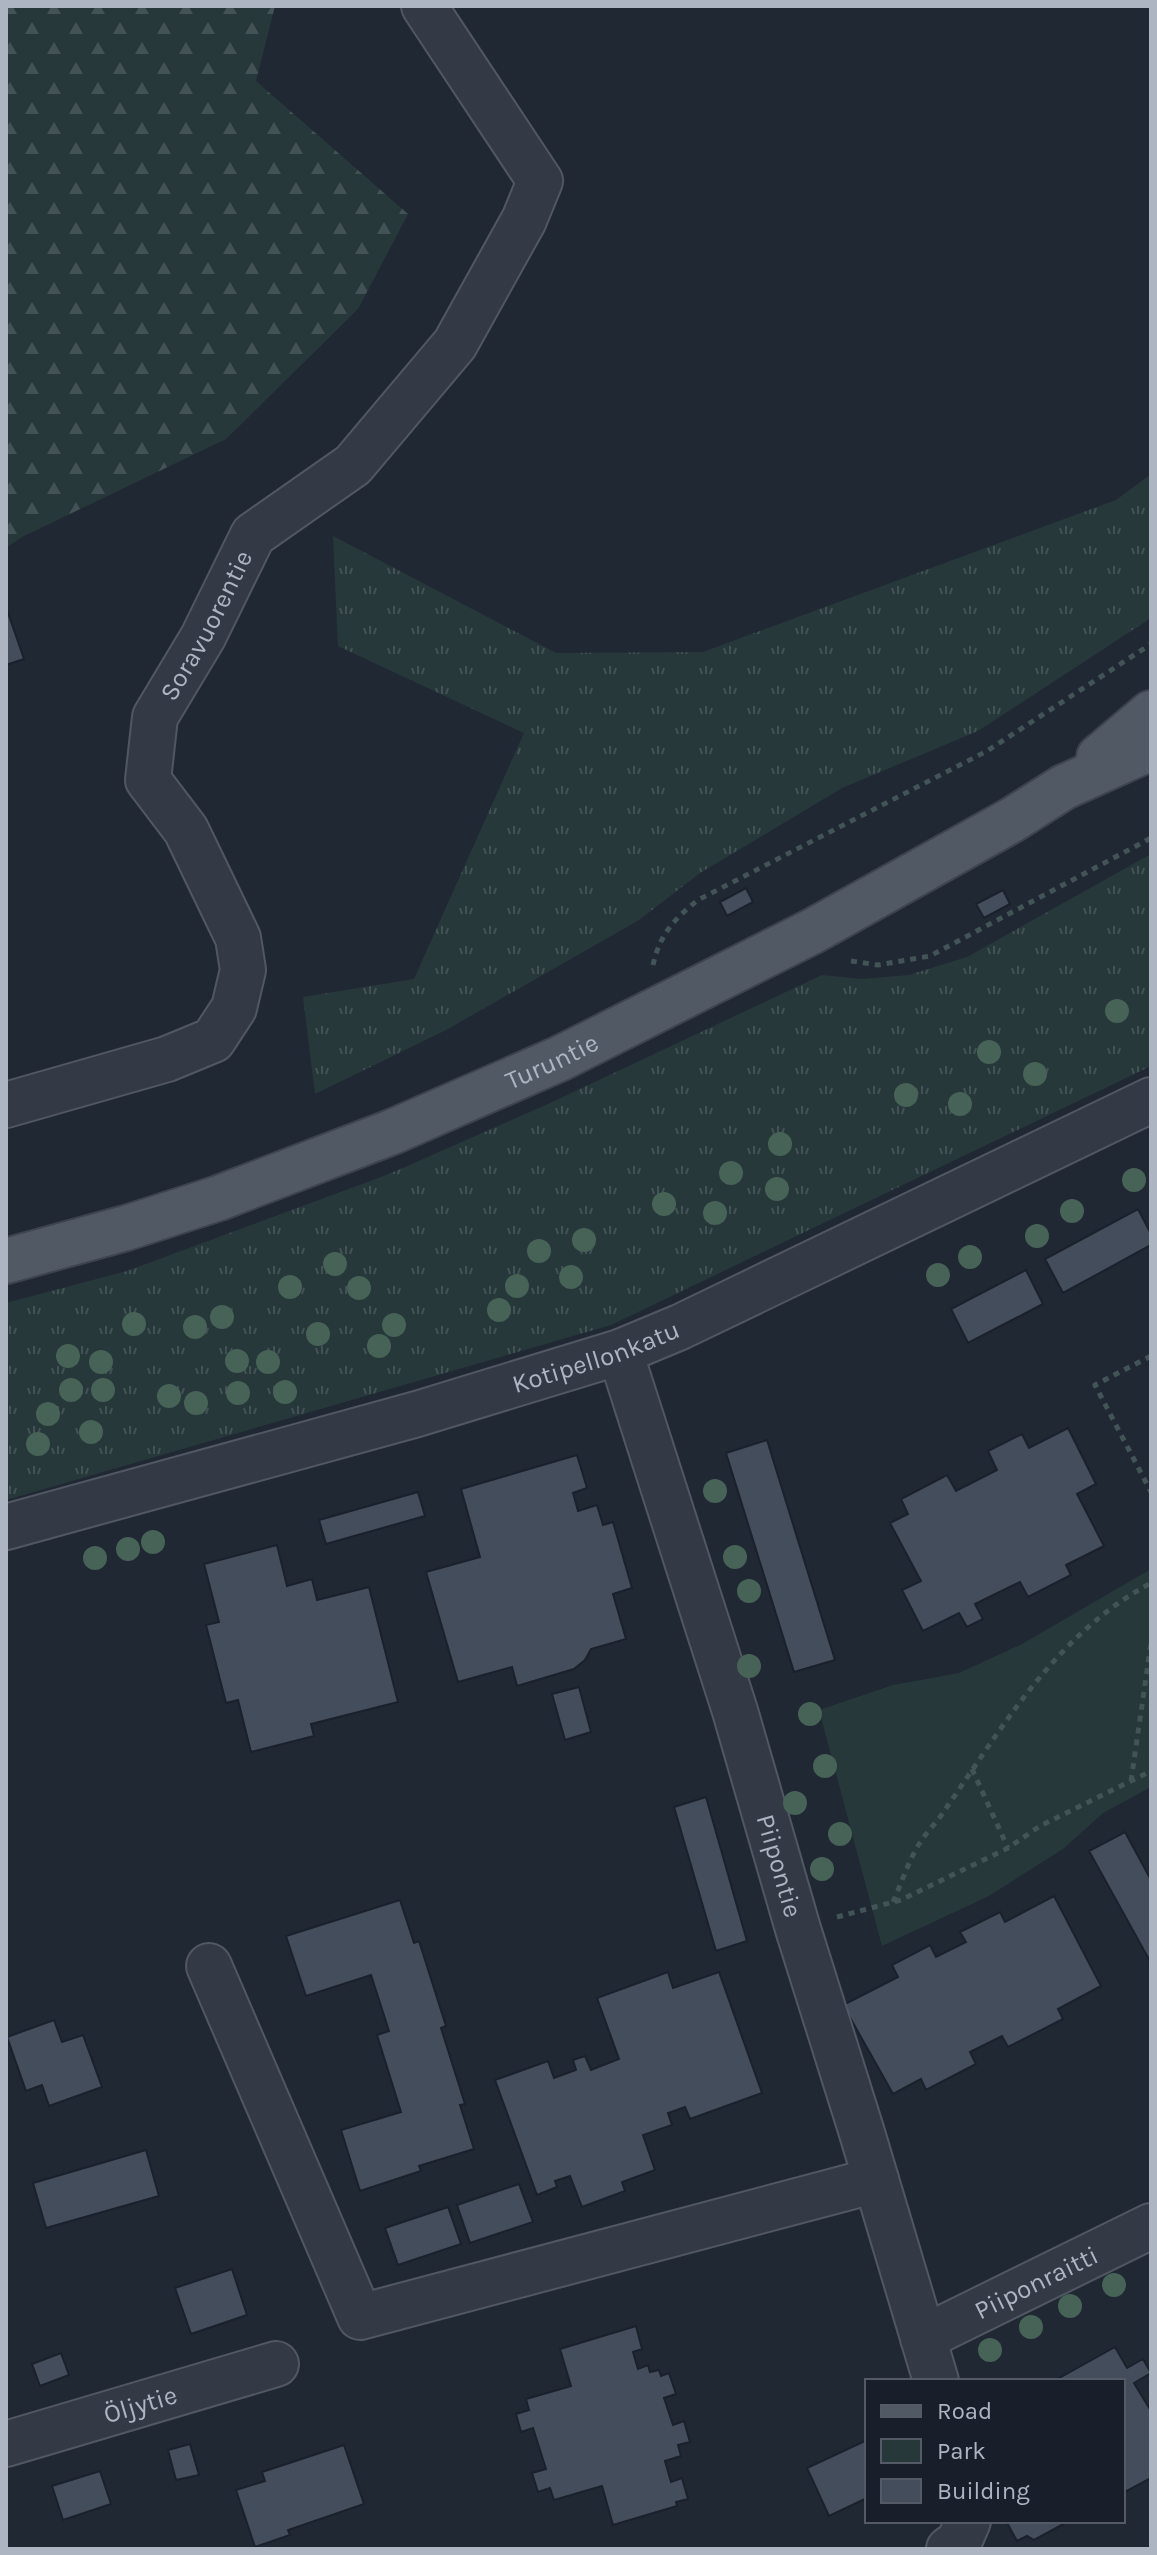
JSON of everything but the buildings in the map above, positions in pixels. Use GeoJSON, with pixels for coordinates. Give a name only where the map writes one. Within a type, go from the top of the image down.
{"type":"FeatureCollection","features":[{"type":"Feature","properties":{"kind":"main road","name":"Turuntie"},"geometry":{"type":"LineString","coordinates":[[6,1261],[219,1198],[392,1132],[561,1058],[813,931],[1012,820],[1064,787],[1151,713]]}},
{"type":"Feature","properties":{"kind":"main road","name":"Turuntie"},"geometry":{"type":"LineString","coordinates":[[1064,787],[1151,748]]}},
{"type":"Feature","properties":{"kind":"street","name":"Soravuorentie"},"geometry":{"type":"LineString","coordinates":[[6,1105],[167,1059],[213,1040],[234,1008],[243,970],[238,938],[186,830],[148,780],[155,717],[203,637],[253,535],[353,465],[455,344],[524,220],[540,181],[424,6]]}},
{"type":"Feature","properties":{"kind":"street","name":"Kotipellonkatu"},"geometry":{"type":"LineString","coordinates":[[6,1527],[403,1418],[620,1352],[680,1327],[1151,1100]]}},
{"type":"Feature","properties":{"kind":"street","name":"Piipontie"},"geometry":{"type":"LineString","coordinates":[[620,1352],[735,1711],[935,2379]]}},
{"type":"Feature","properties":{"kind":"street"},"geometry":{"type":"LineString","coordinates":[[209,1966],[360,2317],[876,2180]]}},
{"type":"Feature","properties":{"kind":"street","name":"Piiponraitti"},"geometry":{"type":"LineString","coordinates":[[923,2338],[1151,2226]]}},
{"type":"Feature","properties":{"kind":"street","name":"Öljytie"},"geometry":{"type":"LineString","coordinates":[[6,2444],[276,2364]]}},
{"type":"Feature","properties":{"kind":"street"},"geometry":{"type":"LineString","coordinates":[[949,2549],[959,2542],[967,2523]]}},
{"type":"Feature","properties":{"kind":"path"},"geometry":{"type":"LineString","coordinates":[[640,1019],[658,944],[678,916],[698,900],[987,751],[1151,644]]}},
{"type":"Feature","properties":{"kind":"path"},"geometry":{"type":"LineString","coordinates":[[849,960],[878,965],[930,956],[1151,838]]}},
{"type":"Feature","properties":{"kind":"path"},"geometry":{"type":"LineString","coordinates":[[1151,1356],[1095,1385],[1151,1492]]}},
{"type":"Feature","properties":{"kind":"path"},"geometry":{"type":"LineString","coordinates":[[893,1902],[920,1842],[1013,1709],[1048,1665],[1093,1622],[1151,1583]]}},
{"type":"Feature","properties":{"kind":"path"},"geometry":{"type":"LineString","coordinates":[[1131,1781],[1151,1643]]}},
{"type":"Feature","properties":{"kind":"path"},"geometry":{"type":"LineString","coordinates":[[972,1769],[1008,1848]]}},
{"type":"Feature","properties":{"kind":"path"},"geometry":{"type":"LineString","coordinates":[[873,1907],[901,1900],[1008,1848],[1040,1826],[1151,1771]]}},
{"type":"Feature","properties":{"kind":"green space"},"geometry":{"type":"Polygon","coordinates":[[[6,6],[275,6],[256,81],[408,214],[358,309],[226,439],[22,537],[6,548],[6,6]]]}},
{"type":"Feature","properties":{"kind":"green space"},"geometry":{"type":"Polygon","coordinates":[[[1151,474],[1151,618],[978,731],[842,788],[700,873],[639,920],[446,1030],[315,1094],[303,997],[414,979],[524,733],[338,646],[333,536],[556,653],[703,652],[1116,500],[1151,474]]]}},
{"type":"Feature","properties":{"kind":"green space"},"geometry":{"type":"Polygon","coordinates":[[[1151,854],[1151,1066],[611,1325],[6,1500],[6,1303],[127,1271],[389,1174],[548,1104],[822,975],[862,979],[909,975],[967,957],[1151,854]]]}},
{"type":"Feature","properties":{"kind":"green space"},"geometry":{"type":"Polygon","coordinates":[[[1151,1569],[1151,1787],[1103,1813],[1063,1849],[989,1896],[882,1946],[819,1710],[893,1685],[959,1673],[1022,1644],[1151,1569]]]}}]}
